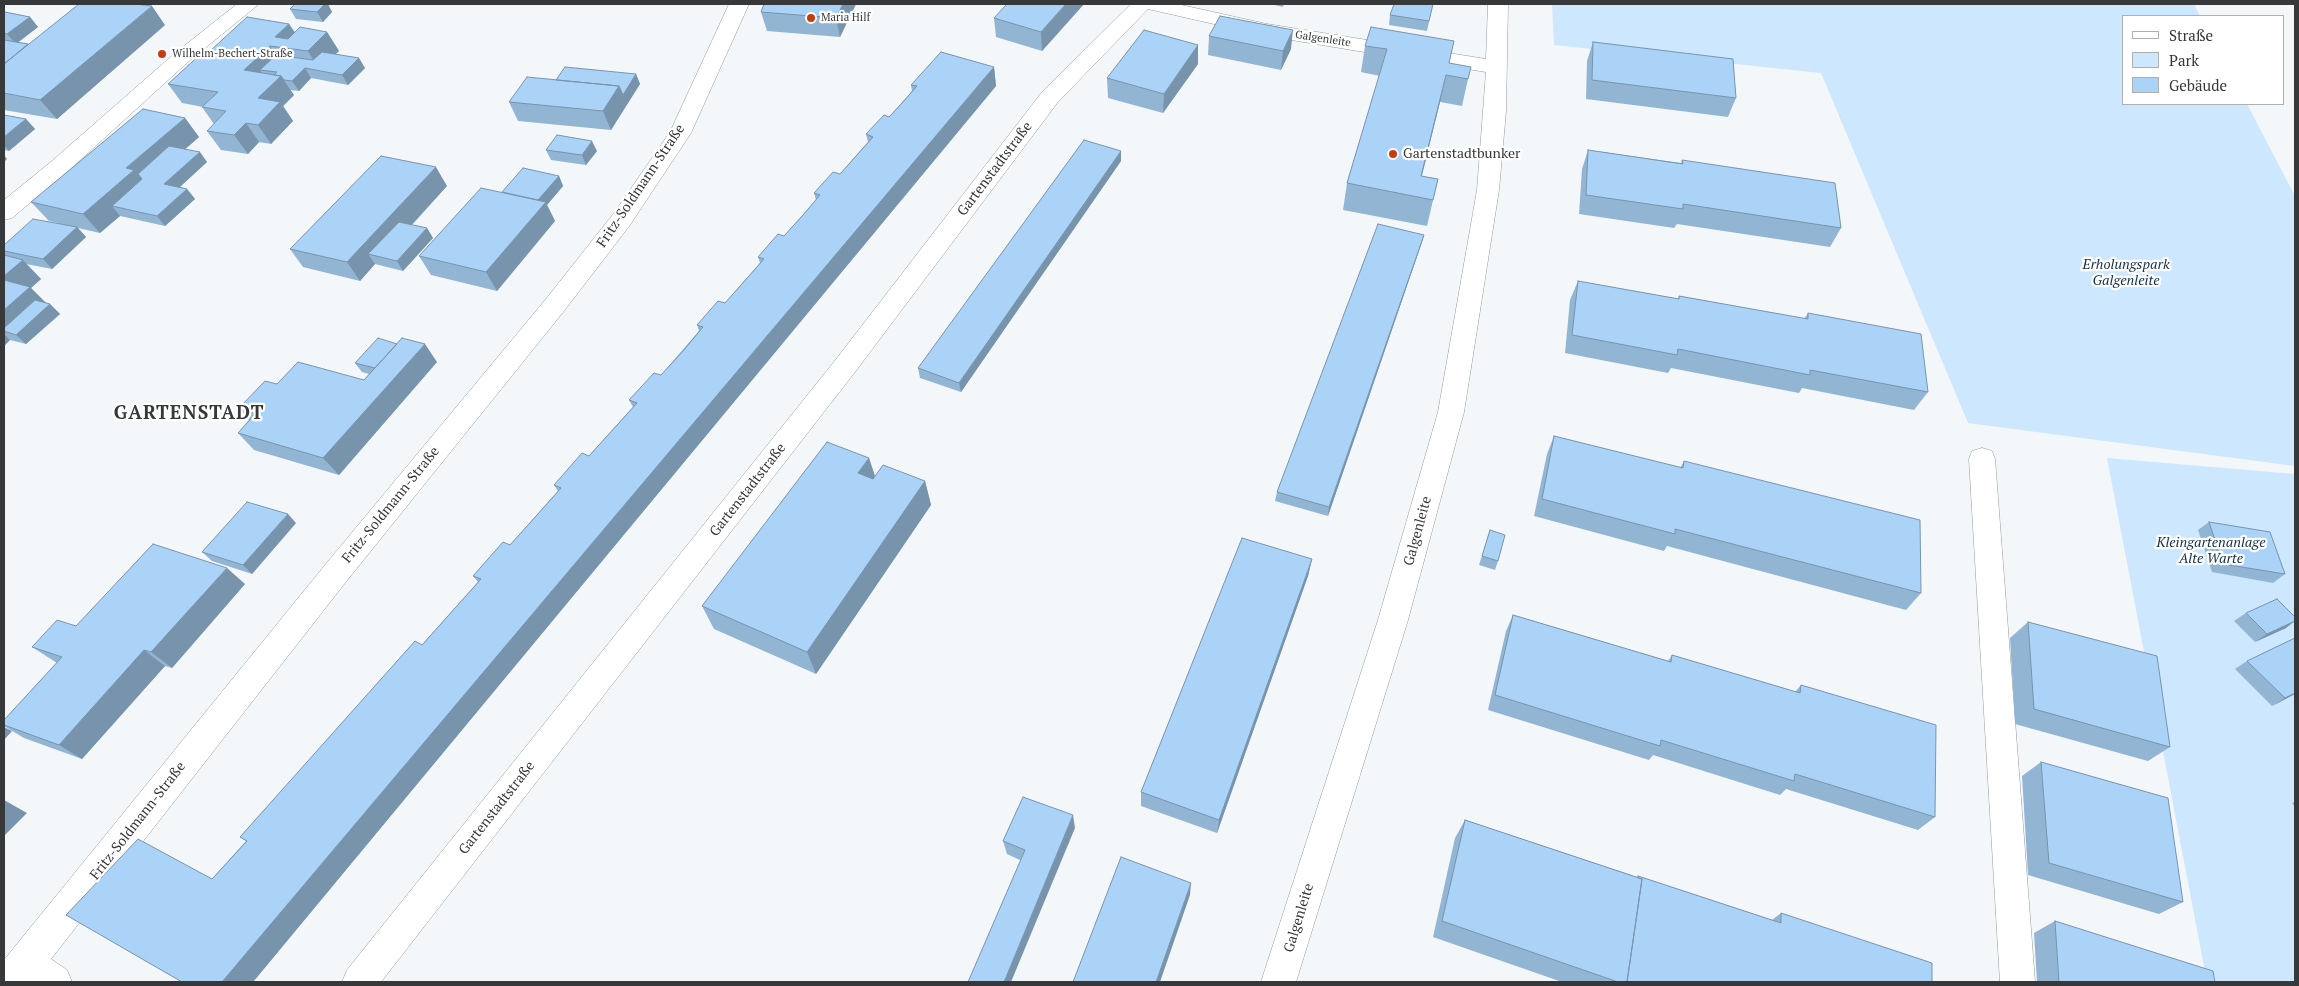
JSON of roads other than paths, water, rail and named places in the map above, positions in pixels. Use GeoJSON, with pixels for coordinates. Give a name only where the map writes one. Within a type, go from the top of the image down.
{"type":"FeatureCollection","features":[{"type":"Feature","properties":{"kind":"street"},"geometry":{"type":"LineString","coordinates":[[4,212],[60,166],[181,58],[249,4]]}},
{"type":"Feature","properties":{"kind":"street","name":"Fritz-Soldmann-Straße"},"geometry":{"type":"LineString","coordinates":[[16,973],[335,574],[555,305],[622,219],[680,133],[739,4]]}},
{"type":"Feature","properties":{"kind":"street","name":"Gartenstadtstraße"},"geometry":{"type":"LineString","coordinates":[[360,982],[846,365],[1050,97],[1142,4]]}},
{"type":"Feature","properties":{"kind":"street","name":"Galgenleite"},"geometry":{"type":"LineString","coordinates":[[1151,4],[1198,9],[1267,30],[1497,67]]}},
{"type":"Feature","properties":{"kind":"street","name":"Galgenleite"},"geometry":{"type":"LineString","coordinates":[[1279,982],[1393,620],[1451,412],[1488,190],[1495,111],[1498,4]]}},
{"type":"Feature","properties":{"kind":"street"},"geometry":{"type":"LineString","coordinates":[[1982,459],[2018,982]]}},
{"type":"Feature","properties":{"kind":"street"},"geometry":{"type":"LineString","coordinates":[[16,973],[55,982]]}},
{"type":"Feature","properties":{"kind":"place","name":"Maria Hilf"},"geometry":{"type":"Point","coordinates":[811,18]}},
{"type":"Feature","properties":{"kind":"place","name":"Wilhelm-Bechert-Straße"},"geometry":{"type":"Point","coordinates":[162,54]}},
{"type":"Feature","properties":{"kind":"place","name":"Gartenstadtbunker"},"geometry":{"type":"Point","coordinates":[1393,154]}},
{"type":"Feature","properties":{"kind":"district","name":"GARTENSTADT"},"geometry":{"type":"Point","coordinates":[189,414]}},
{"type":"Feature","properties":{"kind":"park label","name":"Erholungspark Galgenleite"},"geometry":{"type":"Point","coordinates":[2126,274]}},
{"type":"Feature","properties":{"kind":"park label","name":"Kleingartenanlage Alte Warte"},"geometry":{"type":"Point","coordinates":[2211,552]}}]}
